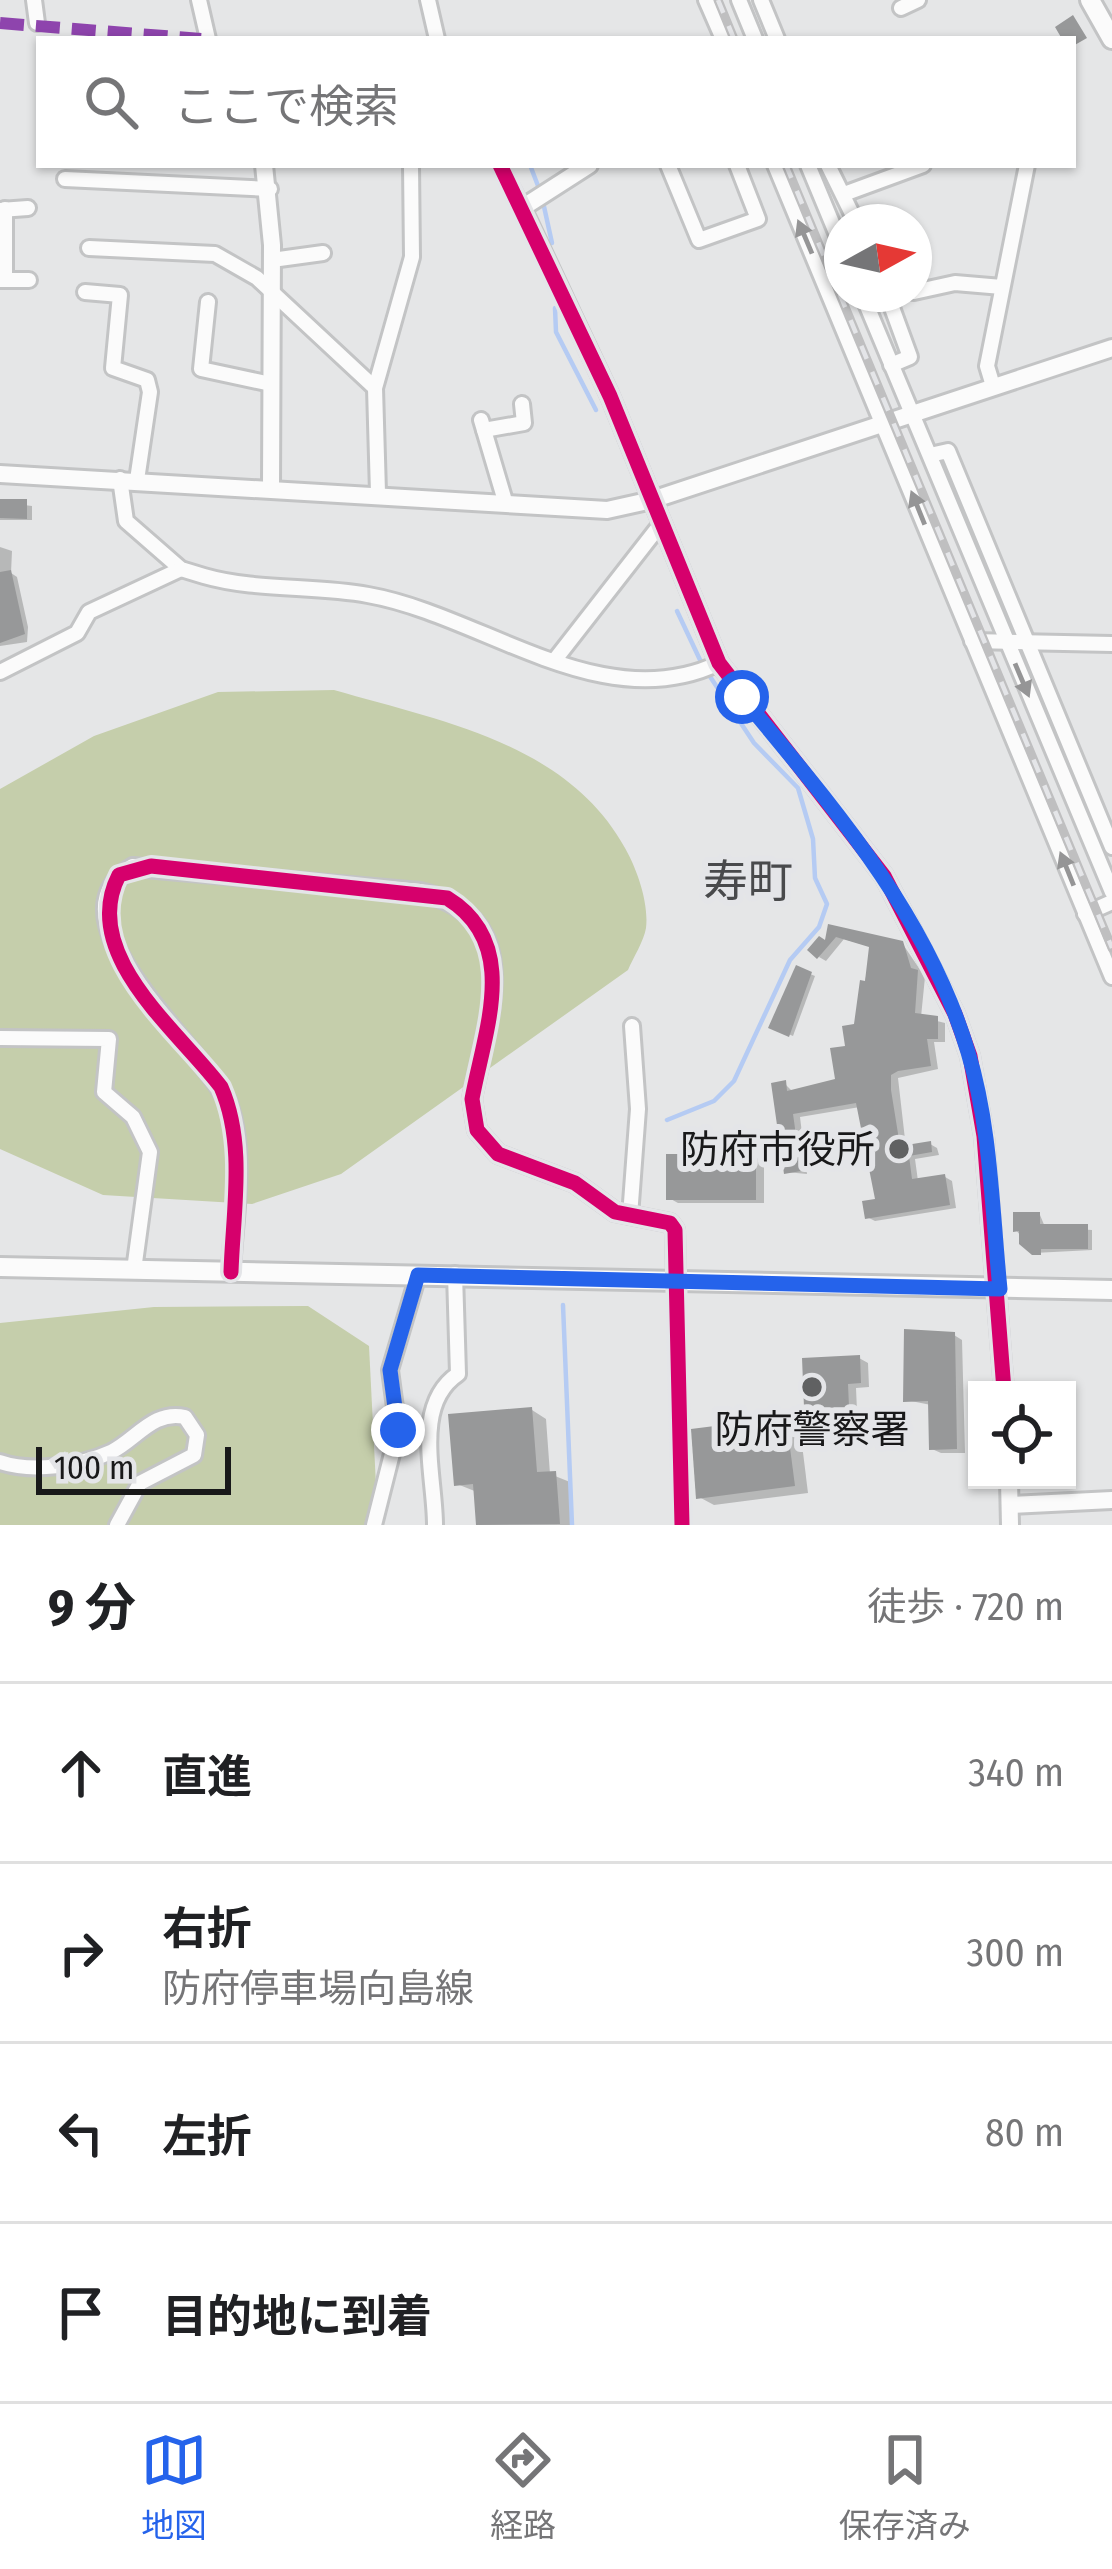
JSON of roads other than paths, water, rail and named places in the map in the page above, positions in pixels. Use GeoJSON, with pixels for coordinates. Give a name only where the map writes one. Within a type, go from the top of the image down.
{"type":"FeatureCollection","features":[{"type":"Feature","properties":{"kind":"main road"},"geometry":{"type":"LineString","coordinates":[[1090,0],[1112,39]]}},
{"type":"Feature","properties":{"kind":"main road"},"geometry":{"type":"LineString","coordinates":[[6,1270],[676,1277],[1112,1290]]}},
{"type":"Feature","properties":{"kind":"street"},"geometry":{"type":"LineString","coordinates":[[34,0],[37,23]]}},
{"type":"Feature","properties":{"kind":"street"},"geometry":{"type":"LineString","coordinates":[[199,0],[207,36]]}},
{"type":"Feature","properties":{"kind":"street"},"geometry":{"type":"LineString","coordinates":[[706,0],[722,36]]}},
{"type":"Feature","properties":{"kind":"street"},"geometry":{"type":"LineString","coordinates":[[740,0],[754,36]]}},
{"type":"Feature","properties":{"kind":"street"},"geometry":{"type":"LineString","coordinates":[[761,0],[776,36]]}},
{"type":"Feature","properties":{"kind":"street"},"geometry":{"type":"LineString","coordinates":[[901,8],[918,0]]}},
{"type":"Feature","properties":{"kind":"street"},"geometry":{"type":"LineString","coordinates":[[160,183],[161,168]]}},
{"type":"Feature","properties":{"kind":"street"},"geometry":{"type":"LineString","coordinates":[[265,168],[272,260],[271,488]]}},
{"type":"Feature","properties":{"kind":"street"},"geometry":{"type":"LineString","coordinates":[[378,493],[375,388],[412,257],[411,168]]}},
{"type":"Feature","properties":{"kind":"street"},"geometry":{"type":"LineString","coordinates":[[503,168],[535,200],[659,525],[719,663],[884,876],[938,974],[970,1056],[1000,1289],[1004,1381]]}},
{"type":"Feature","properties":{"kind":"street"},"geometry":{"type":"LineString","coordinates":[[535,200],[584,168]]}},
{"type":"Feature","properties":{"kind":"street"},"geometry":{"type":"LineString","coordinates":[[669,168],[699,240],[758,219],[737,168]]}},
{"type":"Feature","properties":{"kind":"street"},"geometry":{"type":"LineString","coordinates":[[776,168],[1112,977]]}},
{"type":"Feature","properties":{"kind":"street"},"geometry":{"type":"LineString","coordinates":[[809,168],[824,204]]}},
{"type":"Feature","properties":{"kind":"street"},"geometry":{"type":"LineString","coordinates":[[830,168],[848,204]]}},
{"type":"Feature","properties":{"kind":"street"},"geometry":{"type":"LineString","coordinates":[[844,194],[915,168]]}},
{"type":"Feature","properties":{"kind":"street"},"geometry":{"type":"LineString","coordinates":[[993,386],[987,366],[1026,168]]}},
{"type":"Feature","properties":{"kind":"street"},"geometry":{"type":"LineString","coordinates":[[65,179],[270,189]]}},
{"type":"Feature","properties":{"kind":"street"},"geometry":{"type":"LineString","coordinates":[[28,208],[2,210],[3,280],[29,280]]}},
{"type":"Feature","properties":{"kind":"street"},"geometry":{"type":"LineString","coordinates":[[89,248],[214,254],[271,291],[375,388]]}},
{"type":"Feature","properties":{"kind":"street"},"geometry":{"type":"LineString","coordinates":[[272,260],[323,253]]}},
{"type":"Feature","properties":{"kind":"street"},"geometry":{"type":"LineString","coordinates":[[932,288],[955,283],[1002,287]]}},
{"type":"Feature","properties":{"kind":"street"},"geometry":{"type":"LineString","coordinates":[[85,292],[120,295],[113,368],[147,380],[126,521],[181,569],[218,580],[373,595],[554,661],[620,676],[685,679],[719,663]]}},
{"type":"Feature","properties":{"kind":"street"},"geometry":{"type":"LineString","coordinates":[[208,302],[201,369],[271,384]]}},
{"type":"Feature","properties":{"kind":"street"},"geometry":{"type":"LineString","coordinates":[[869,312],[1112,892]]}},
{"type":"Feature","properties":{"kind":"street"},"geometry":{"type":"LineString","coordinates":[[891,365],[910,357],[894,312]]}},
{"type":"Feature","properties":{"kind":"street"},"geometry":{"type":"LineString","coordinates":[[0,474],[607,510],[652,500],[1112,348]]}},
{"type":"Feature","properties":{"kind":"street"},"geometry":{"type":"LineString","coordinates":[[505,501],[482,425],[524,423],[522,404]]}},
{"type":"Feature","properties":{"kind":"street"},"geometry":{"type":"LineString","coordinates":[[930,455],[948,451],[1112,848]]}},
{"type":"Feature","properties":{"kind":"street"},"geometry":{"type":"LineString","coordinates":[[554,661],[659,525]]}},
{"type":"Feature","properties":{"kind":"street"},"geometry":{"type":"LineString","coordinates":[[0,672],[77,633],[88,612],[181,569]]}},
{"type":"Feature","properties":{"kind":"street"},"geometry":{"type":"LineString","coordinates":[[972,641],[1028,646],[1112,644]]}},
{"type":"Feature","properties":{"kind":"street"},"geometry":{"type":"LineString","coordinates":[[1094,804],[1112,801]]}},
{"type":"Feature","properties":{"kind":"street"},"geometry":{"type":"LineString","coordinates":[[230,1272],[232,1119],[221,1087],[139,988],[115,945],[112,890],[119,875],[134,867],[420,892],[463,908],[476,919],[494,958],[472,1100],[477,1130],[498,1154],[561,1176],[630,1216],[670,1223],[675,1230],[682,1525]]}},
{"type":"Feature","properties":{"kind":"street"},"geometry":{"type":"LineString","coordinates":[[1085,914],[1112,902]]}},
{"type":"Feature","properties":{"kind":"street"},"geometry":{"type":"LineString","coordinates":[[630,1216],[638,1109],[632,1026]]}},
{"type":"Feature","properties":{"kind":"street"},"geometry":{"type":"LineString","coordinates":[[0,1038],[109,1039],[104,1092],[133,1117],[150,1152],[134,1270]]}},
{"type":"Feature","properties":{"kind":"street"},"geometry":{"type":"LineString","coordinates":[[435,1525],[429,1416],[435,1395],[458,1374],[455,1274]]}},
{"type":"Feature","properties":{"kind":"street"},"geometry":{"type":"LineString","coordinates":[[374,1525],[398,1430],[390,1370],[418,1275]]}},
{"type":"Feature","properties":{"kind":"street"},"geometry":{"type":"LineString","coordinates":[[0,1462],[34,1467],[78,1462],[110,1453],[159,1418],[185,1418],[197,1435],[194,1455],[140,1483],[118,1525]]}},
{"type":"Feature","properties":{"kind":"street"},"geometry":{"type":"LineString","coordinates":[[1009,1489],[1010,1525]]}},
{"type":"Feature","properties":{"kind":"street"},"geometry":{"type":"LineString","coordinates":[[1010,1505],[1112,1500]]}},
{"type":"Feature","properties":{"kind":"waterway"},"geometry":{"type":"LineString","coordinates":[[531,168],[540,191]]}},
{"type":"Feature","properties":{"kind":"waterway"},"geometry":{"type":"LineString","coordinates":[[543,202],[552,243]]}},
{"type":"Feature","properties":{"kind":"waterway"},"geometry":{"type":"LineString","coordinates":[[555,308],[556,332],[596,410]]}},
{"type":"Feature","properties":{"kind":"waterway"},"geometry":{"type":"LineString","coordinates":[[677,611],[701,662]]}},
{"type":"Feature","properties":{"kind":"waterway"},"geometry":{"type":"LineString","coordinates":[[667,1120],[714,1101],[734,1081],[790,960],[819,927],[827,904],[815,878],[813,839],[798,788],[754,743],[707,672]]}},
{"type":"Feature","properties":{"kind":"waterway"},"geometry":{"type":"LineString","coordinates":[[563,1305],[572,1525]]}},
{"type":"Feature","properties":{"kind":"railway"},"geometry":{"type":"LineString","coordinates":[[718,0],[733,36]]}},
{"type":"Feature","properties":{"kind":"railway"},"geometry":{"type":"LineString","coordinates":[[787,168],[1112,948]]}},
{"type":"Feature","properties":{"kind":"place","name":"防府市役所"},"geometry":{"type":"Point","coordinates":[899,1149]}},
{"type":"Feature","properties":{"kind":"place","name":"防府警察署"},"geometry":{"type":"Point","coordinates":[812,1387]}},
{"type":"Feature","properties":{"kind":"district","name":"寿町"},"geometry":{"type":"Point","coordinates":[748,881]}}]}
